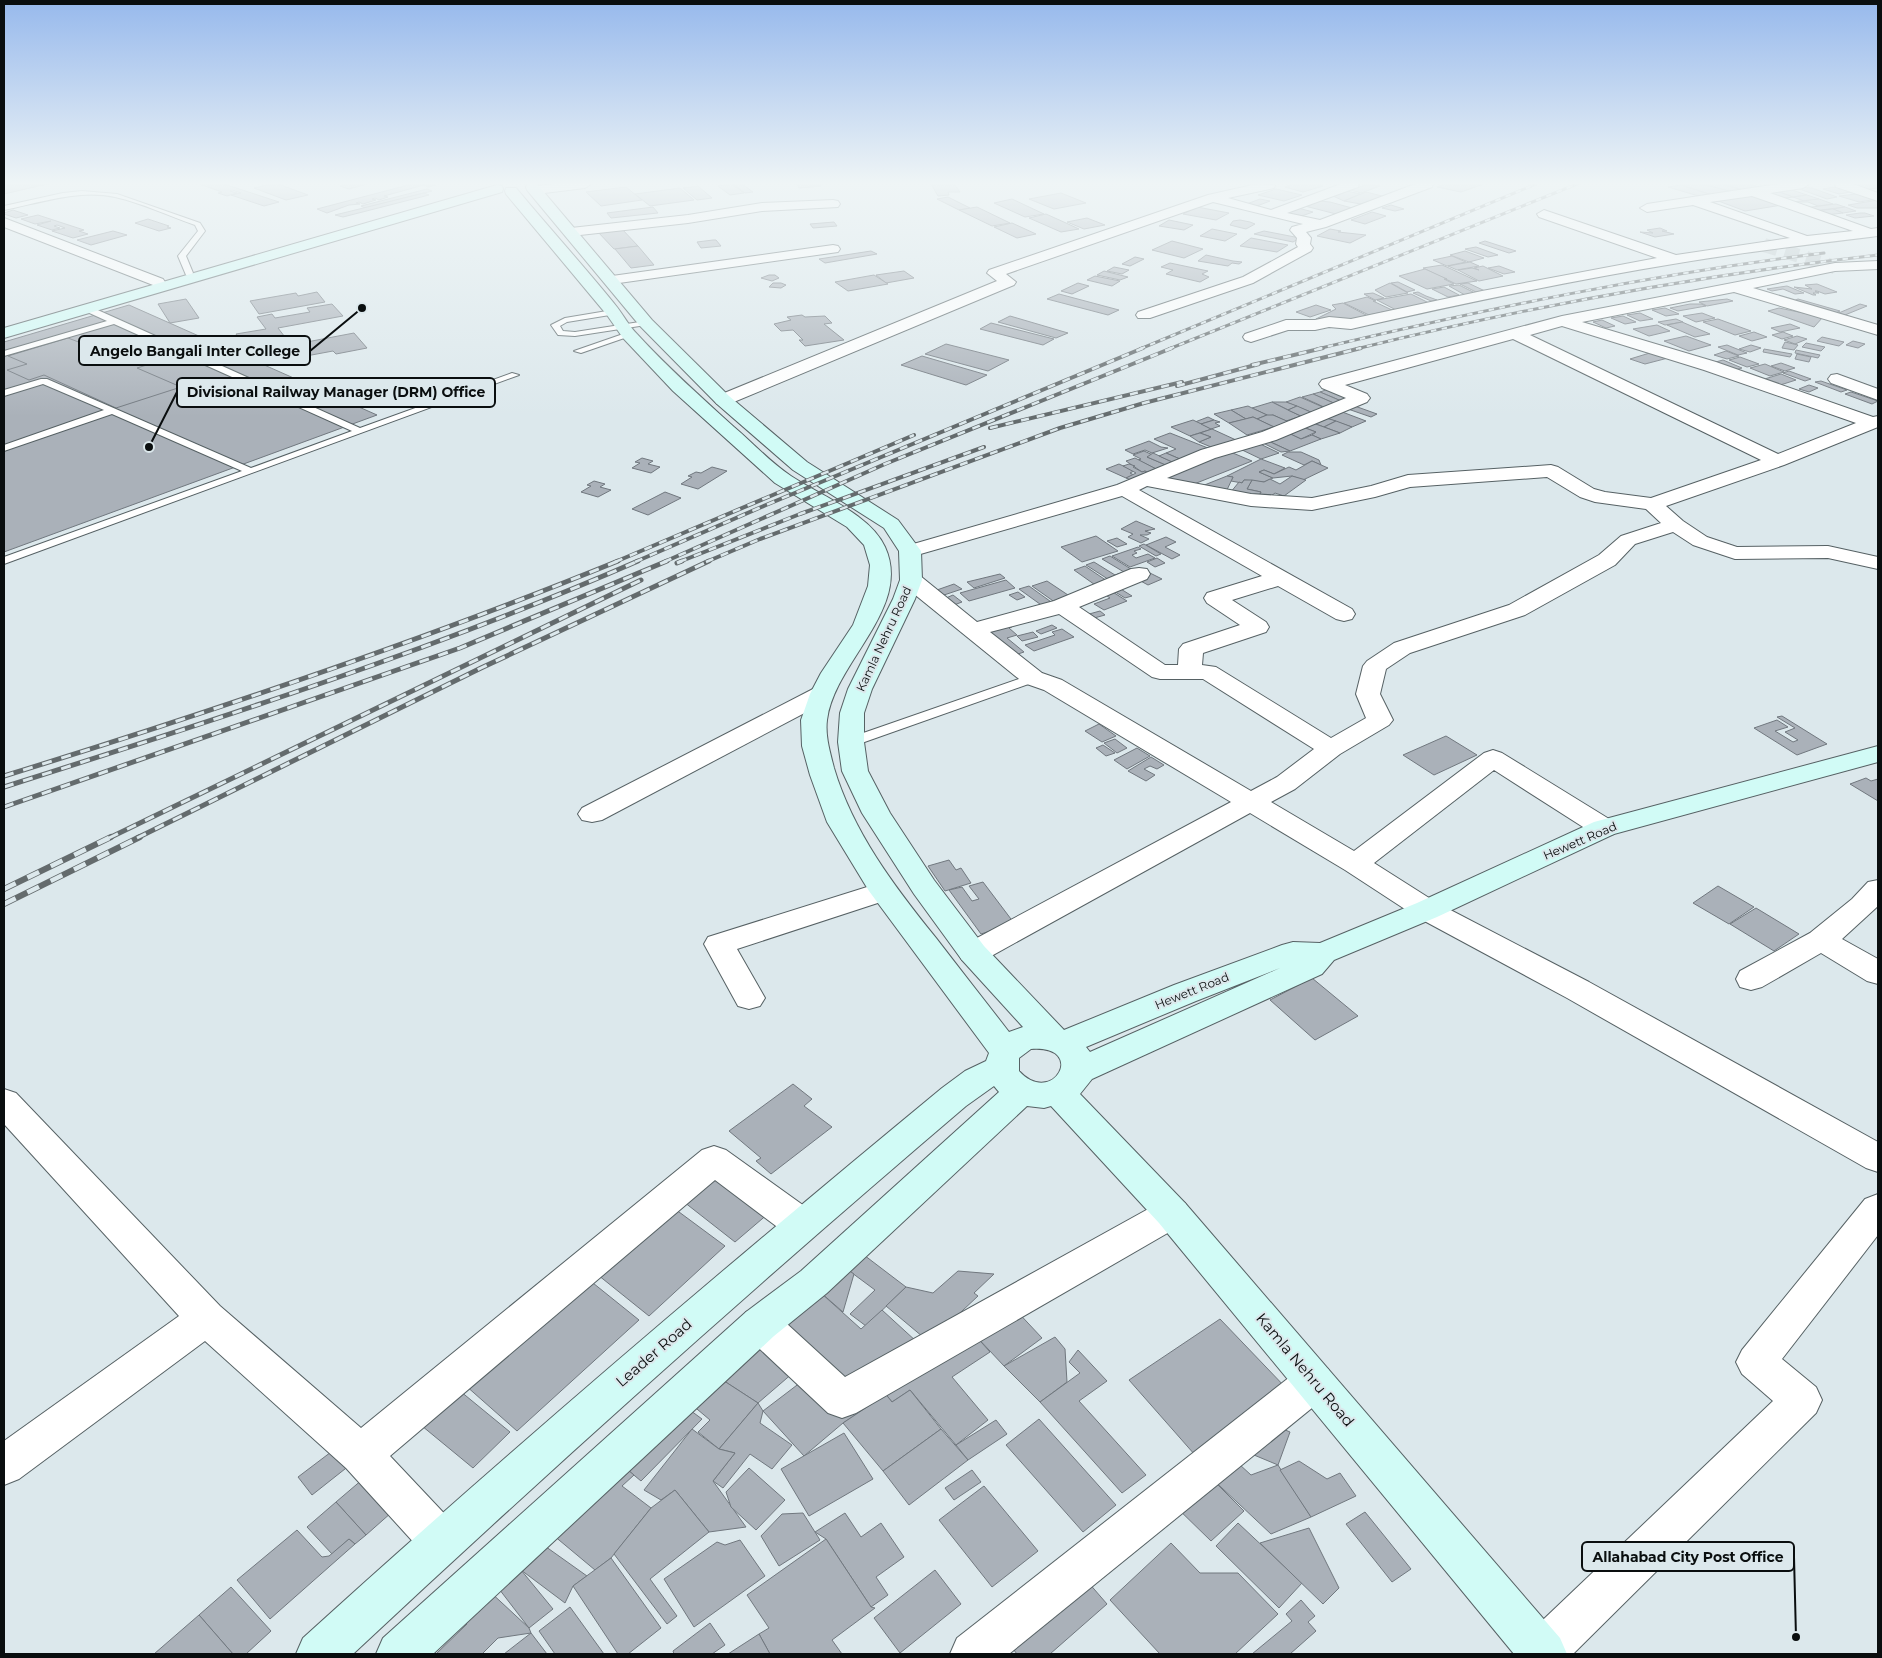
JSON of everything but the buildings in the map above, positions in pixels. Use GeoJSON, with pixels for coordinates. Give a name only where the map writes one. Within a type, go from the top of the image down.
{"type":"FeatureCollection","features":[{"type":"Feature","properties":{"kind":"main road"},"geometry":{"type":"LineString","coordinates":[[4,326],[229,261]]}},
{"type":"Feature","properties":{"kind":"main road"},"geometry":{"type":"LineString","coordinates":[[4,333],[246,261]]}},
{"type":"Feature","properties":{"kind":"main road","name":"Kamla Nehru Road"},"geometry":{"type":"LineString","coordinates":[[564,261],[613,312],[642,349],[679,387],[775,473],[854,523],[874,545],[881,565],[879,586],[864,625],[833,673],[822,694],[814,720],[815,746],[823,775],[841,822],[883,891],[1172,1213],[1543,1653]]}},
{"type":"Feature","properties":{"kind":"main road"},"geometry":{"type":"LineString","coordinates":[[596,261],[666,345],[723,400],[800,466],[891,524],[910,551]]}},
{"type":"Feature","properties":{"kind":"main road"},"geometry":{"type":"LineString","coordinates":[[642,349],[666,345]]}},
{"type":"Feature","properties":{"kind":"main road","name":"Kamla Nehru Road"},"geometry":{"type":"LineString","coordinates":[[910,551],[911,580],[904,599],[860,689],[852,713],[851,742],[855,771],[876,813],[924,887],[973,953],[1041,1065]]}},
{"type":"Feature","properties":{"kind":"main road","name":"Hewett Road"},"geometry":{"type":"LineString","coordinates":[[1041,1065],[1311,967],[1323,953],[1427,910],[1604,828],[1878,754]]}},
{"type":"Feature","properties":{"kind":"main road"},"geometry":{"type":"LineString","coordinates":[[399,1654],[760,1324],[814,1282],[1041,1065]]}},
{"type":"Feature","properties":{"kind":"main road","name":"Leader Road"},"geometry":{"type":"LineString","coordinates":[[319,1654],[441,1541],[802,1224],[954,1097],[977,1080],[1041,1065]]}},
{"type":"Feature","properties":{"kind":"street"},"geometry":{"type":"LineString","coordinates":[[105,261],[158,282]]}},
{"type":"Feature","properties":{"kind":"street"},"geometry":{"type":"LineString","coordinates":[[612,280],[745,261]]}},
{"type":"Feature","properties":{"kind":"street"},"geometry":{"type":"LineString","coordinates":[[723,400],[1009,282],[994,273],[1028,261]]}},
{"type":"Feature","properties":{"kind":"street"},"geometry":{"type":"LineString","coordinates":[[1144,315],[1248,280],[1283,261]]}},
{"type":"Feature","properties":{"kind":"street"},"geometry":{"type":"LineString","coordinates":[[1252,337],[1286,325],[1315,326],[1330,322],[1351,324],[1606,270],[1660,261]]}},
{"type":"Feature","properties":{"kind":"street"},"geometry":{"type":"LineString","coordinates":[[910,551],[1124,489],[1208,454],[1269,436],[1361,398],[1328,384],[1389,370],[1562,321],[1836,267],[1878,265]]}},
{"type":"Feature","properties":{"kind":"street"},"geometry":{"type":"LineString","coordinates":[[1836,267],[1878,280]]}},
{"type":"Feature","properties":{"kind":"street"},"geometry":{"type":"LineString","coordinates":[[1737,287],[1878,330]]}},
{"type":"Feature","properties":{"kind":"street"},"geometry":{"type":"LineString","coordinates":[[1562,321],[1710,366],[1876,422]]}},
{"type":"Feature","properties":{"kind":"street"},"geometry":{"type":"LineString","coordinates":[[1515,334],[1777,461]]}},
{"type":"Feature","properties":{"kind":"street"},"geometry":{"type":"LineString","coordinates":[[1837,379],[1878,395]]}},
{"type":"Feature","properties":{"kind":"street"},"geometry":{"type":"LineString","coordinates":[[1145,480],[1251,500],[1312,504],[1375,491],[1408,481],[1551,472],[1595,496],[1652,504],[1777,461],[1876,422]]}},
{"type":"Feature","properties":{"kind":"street"},"geometry":{"type":"LineString","coordinates":[[1124,489],[1344,614]]}},
{"type":"Feature","properties":{"kind":"street"},"geometry":{"type":"LineString","coordinates":[[1652,504],[1676,525],[1700,541],[1735,553],[1828,552],[1878,563]]}},
{"type":"Feature","properties":{"kind":"street"},"geometry":{"type":"LineString","coordinates":[[973,953],[1286,783],[1331,749],[1380,720],[1368,694],[1375,666],[1402,648],[1517,610],[1607,560],[1628,540],[1676,525]]}},
{"type":"Feature","properties":{"kind":"street"},"geometry":{"type":"LineString","coordinates":[[972,630],[1062,606],[1139,574]]}},
{"type":"Feature","properties":{"kind":"street"},"geometry":{"type":"LineString","coordinates":[[1190,672],[1191,649],[1258,627],[1215,598],[1280,578]]}},
{"type":"Feature","properties":{"kind":"street"},"geometry":{"type":"LineString","coordinates":[[911,580],[1033,678],[1053,685],[1355,864],[1427,910],[1578,990],[1878,1158]]}},
{"type":"Feature","properties":{"kind":"street"},"geometry":{"type":"LineString","coordinates":[[1062,606],[1160,672],[1208,672],[1331,749]]}},
{"type":"Feature","properties":{"kind":"street"},"geometry":{"type":"LineString","coordinates":[[592,814],[822,694]]}},
{"type":"Feature","properties":{"kind":"street"},"geometry":{"type":"LineString","coordinates":[[1355,864],[1493,758],[1604,828]]}},
{"type":"Feature","properties":{"kind":"street"},"geometry":{"type":"LineString","coordinates":[[1751,979],[1821,940],[1862,906],[1878,889]]}},
{"type":"Feature","properties":{"kind":"street"},"geometry":{"type":"LineString","coordinates":[[749,998],[719,944],[883,891]]}},
{"type":"Feature","properties":{"kind":"street"},"geometry":{"type":"LineString","coordinates":[[1821,940],[1878,973]]}},
{"type":"Feature","properties":{"kind":"street"},"geometry":{"type":"LineString","coordinates":[[4,1102],[206,1318],[361,1454],[441,1541]]}},
{"type":"Feature","properties":{"kind":"street"},"geometry":{"type":"LineString","coordinates":[[361,1454],[714,1160],[802,1224]]}},
{"type":"Feature","properties":{"kind":"street"},"geometry":{"type":"LineString","coordinates":[[1543,1653],[1802,1400],[1756,1362],[1878,1209]]}},
{"type":"Feature","properties":{"kind":"street"},"geometry":{"type":"LineString","coordinates":[[760,1324],[842,1400],[1172,1213]]}},
{"type":"Feature","properties":{"kind":"street"},"geometry":{"type":"LineString","coordinates":[[4,1465],[206,1318]]}},
{"type":"Feature","properties":{"kind":"street"},"geometry":{"type":"LineString","coordinates":[[973,1654],[1314,1382]]}},
{"type":"Feature","properties":{"kind":"lane"},"geometry":{"type":"LineString","coordinates":[[184,261],[189,273]]}},
{"type":"Feature","properties":{"kind":"lane"},"geometry":{"type":"LineString","coordinates":[[88,309],[359,431]]}},
{"type":"Feature","properties":{"kind":"lane"},"geometry":{"type":"LineString","coordinates":[[613,312],[565,320],[554,326],[561,332],[568,334],[626,330]]}},
{"type":"Feature","properties":{"kind":"lane"},"geometry":{"type":"LineString","coordinates":[[4,354],[115,321]]}},
{"type":"Feature","properties":{"kind":"lane"},"geometry":{"type":"LineString","coordinates":[[578,351],[646,323]]}},
{"type":"Feature","properties":{"kind":"lane"},"geometry":{"type":"LineString","coordinates":[[4,561],[516,375]]}},
{"type":"Feature","properties":{"kind":"lane"},"geometry":{"type":"LineString","coordinates":[[4,393],[44,381],[250,471]]}},
{"type":"Feature","properties":{"kind":"lane"},"geometry":{"type":"LineString","coordinates":[[4,448],[112,411]]}},
{"type":"Feature","properties":{"kind":"lane"},"geometry":{"type":"LineString","coordinates":[[851,742],[1033,678]]}},
{"type":"Feature","properties":{"kind":"tunnel"},"geometry":{"type":"LineString","coordinates":[[1817,261],[1835,267]]}},
{"type":"Feature","properties":{"kind":"railway"},"geometry":{"type":"LineString","coordinates":[[1140,349],[1350,261]]}},
{"type":"Feature","properties":{"kind":"railway"},"geometry":{"type":"LineString","coordinates":[[1169,349],[1386,261]]}},
{"type":"Feature","properties":{"kind":"railway"},"geometry":{"type":"LineString","coordinates":[[1317,349],[1569,294],[1696,271],[1764,261]]}},
{"type":"Feature","properties":{"kind":"railway"},"geometry":{"type":"LineString","coordinates":[[1356,349],[1550,306],[1681,282],[1825,261]]}},
{"type":"Feature","properties":{"kind":"railway"},"geometry":{"type":"LineString","coordinates":[[635,562],[766,505],[1143,348]]}},
{"type":"Feature","properties":{"kind":"railway"},"geometry":{"type":"LineString","coordinates":[[664,562],[885,464],[1172,348]]}},
{"type":"Feature","properties":{"kind":"railway"},"geometry":{"type":"LineString","coordinates":[[1252,365],[1323,348]]}},
{"type":"Feature","properties":{"kind":"railway"},"geometry":{"type":"LineString","coordinates":[[706,562],[760,539],[1060,428],[1144,403],[1361,348]]}},
{"type":"Feature","properties":{"kind":"railway"},"geometry":{"type":"LineString","coordinates":[[1177,386],[1259,364]]}},
{"type":"Feature","properties":{"kind":"railway"},"geometry":{"type":"LineString","coordinates":[[990,428],[1182,382]]}},
{"type":"Feature","properties":{"kind":"railway"},"geometry":{"type":"LineString","coordinates":[[615,562],[914,435]]}},
{"type":"Feature","properties":{"kind":"railway"},"geometry":{"type":"LineString","coordinates":[[679,562],[800,514],[984,447]]}},
{"type":"Feature","properties":{"kind":"railway"},"geometry":{"type":"LineString","coordinates":[[4,776],[159,727],[313,675],[466,620],[618,561]]}},
{"type":"Feature","properties":{"kind":"railway"},"geometry":{"type":"LineString","coordinates":[[4,787],[164,736],[403,654],[482,625],[638,561]]}},
{"type":"Feature","properties":{"kind":"railway"},"geometry":{"type":"LineString","coordinates":[[4,807],[460,648],[667,561]]}},
{"type":"Feature","properties":{"kind":"railway"},"geometry":{"type":"LineString","coordinates":[[677,563],[682,561]]}},
{"type":"Feature","properties":{"kind":"railway"},"geometry":{"type":"LineString","coordinates":[[137,838],[481,668],[709,561]]}},
{"type":"Feature","properties":{"kind":"railway"},"geometry":{"type":"LineString","coordinates":[[109,838],[641,580]]}},
{"type":"Feature","properties":{"kind":"railway"},"geometry":{"type":"LineString","coordinates":[[4,889],[111,837]]}},
{"type":"Feature","properties":{"kind":"railway"},"geometry":{"type":"LineString","coordinates":[[4,904],[140,837]]}},
{"type":"Feature","properties":{"kind":"place","name":"Angelo Bangali Inter College"},"geometry":{"type":"Point","coordinates":[362,308]}},
{"type":"Feature","properties":{"kind":"place","name":"Divisional Railway Manager (DRM) Office"},"geometry":{"type":"Point","coordinates":[149,447]}},
{"type":"Feature","properties":{"kind":"place","name":"Allahabad City Post Office"},"geometry":{"type":"Point","coordinates":[1796,1637]}}]}
